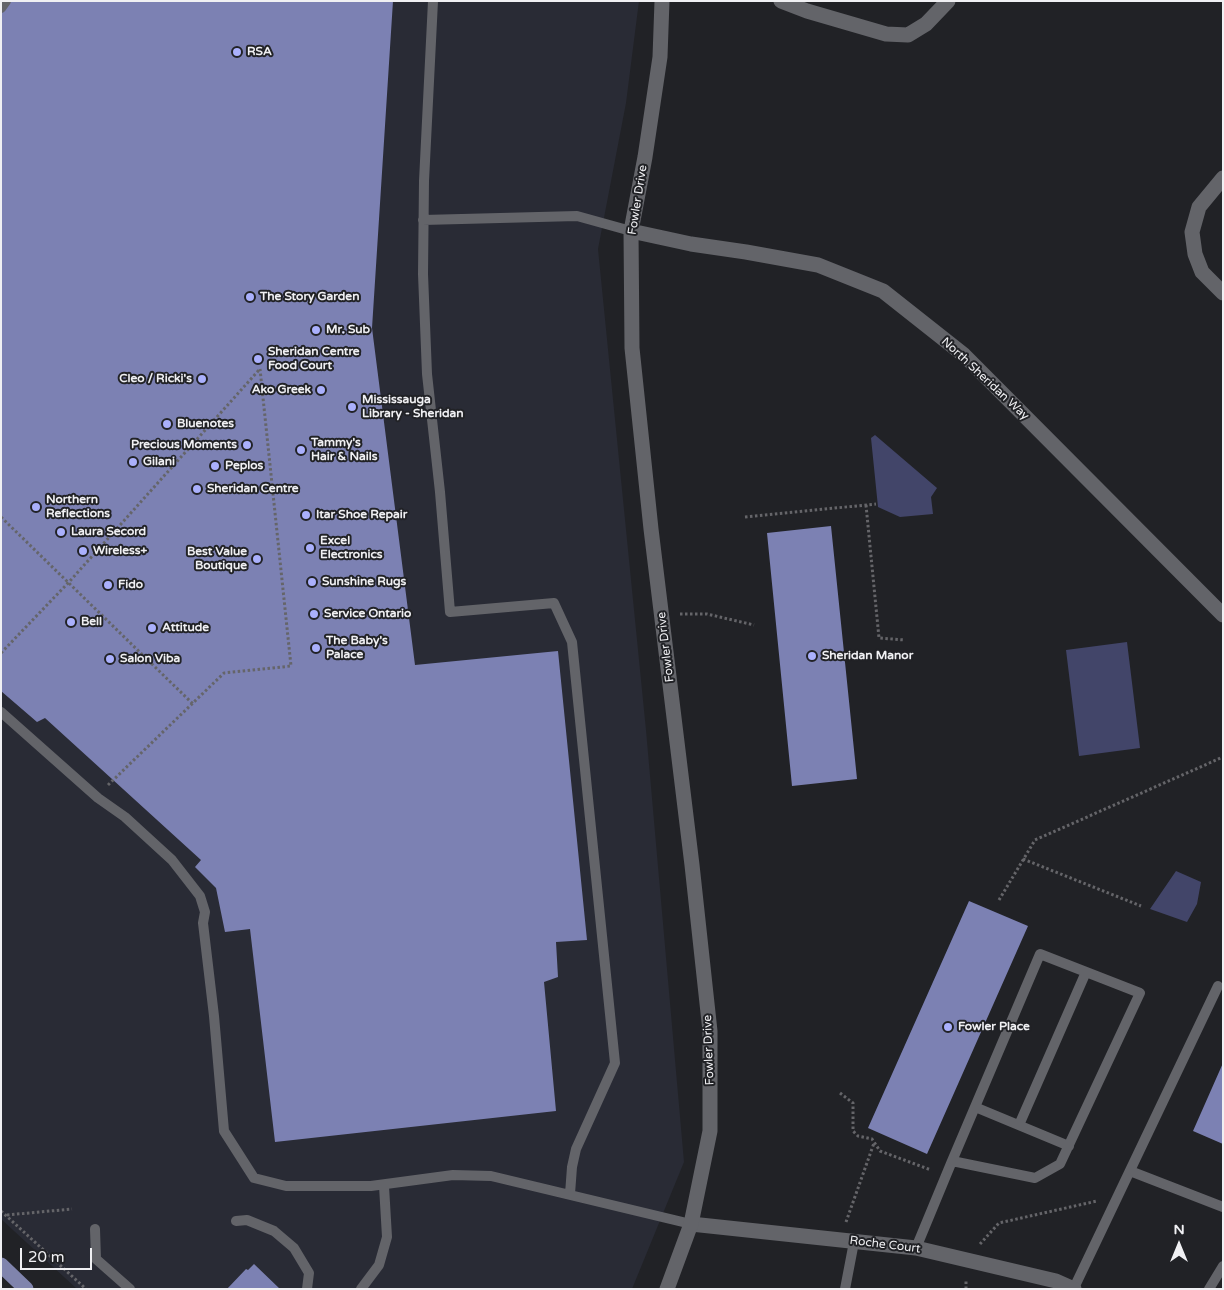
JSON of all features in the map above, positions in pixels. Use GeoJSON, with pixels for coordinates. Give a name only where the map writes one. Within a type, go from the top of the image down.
{"type":"FeatureCollection","features":[{"type":"Feature","properties":{"kind":"main road"},"geometry":{"type":"LineString","coordinates":[[1,1265],[26,1289]]}},
{"type":"Feature","properties":{"kind":"street","name":"Fowler Drive"},"geometry":{"type":"LineString","coordinates":[[662,1],[660,57],[632,231],[632,348],[710,1031],[710,1131],[691,1224],[667,1289]]}},
{"type":"Feature","properties":{"kind":"street"},"geometry":{"type":"LineString","coordinates":[[781,1],[807,12],[886,34],[908,35],[926,24],[948,1]]}},
{"type":"Feature","properties":{"kind":"street"},"geometry":{"type":"LineString","coordinates":[[1223,178],[1199,207],[1192,232],[1195,254],[1202,272],[1223,293]]}},
{"type":"Feature","properties":{"kind":"street","name":"North Sheridan Way"},"geometry":{"type":"LineString","coordinates":[[632,231],[691,244],[746,252],[818,266],[884,291],[964,355],[1223,615]]}},
{"type":"Feature","properties":{"kind":"street","name":"Roche Court"},"geometry":{"type":"LineString","coordinates":[[691,1224],[916,1248],[1056,1281],[1074,1289]]}},
{"type":"Feature","properties":{"kind":"lane"},"geometry":{"type":"LineString","coordinates":[[1,8],[6,1]]}},
{"type":"Feature","properties":{"kind":"lane"},"geometry":{"type":"LineString","coordinates":[[433,1],[427,92],[423,220],[427,374],[440,492],[450,612],[554,603],[572,642],[615,1063],[576,1149],[572,1167],[570,1194]]}},
{"type":"Feature","properties":{"kind":"lane"},"geometry":{"type":"LineString","coordinates":[[423,220],[577,216],[632,231]]}},
{"type":"Feature","properties":{"kind":"lane"},"geometry":{"type":"LineString","coordinates":[[1,712],[98,798],[172,860],[200,896],[205,912],[203,923],[214,1016],[224,1131],[254,1178],[286,1186],[384,1186],[452,1175],[491,1176],[691,1224]]}},
{"type":"Feature","properties":{"kind":"lane"},"geometry":{"type":"LineString","coordinates":[[916,1248],[952,1161],[1040,954],[1140,993],[1060,1164],[1036,1178],[952,1161]]}},
{"type":"Feature","properties":{"kind":"lane"},"geometry":{"type":"LineString","coordinates":[[1019,1125],[1086,972]]}},
{"type":"Feature","properties":{"kind":"lane"},"geometry":{"type":"LineString","coordinates":[[1074,1289],[1218,986]]}},
{"type":"Feature","properties":{"kind":"lane"},"geometry":{"type":"LineString","coordinates":[[975,1107],[1069,1146]]}},
{"type":"Feature","properties":{"kind":"lane"},"geometry":{"type":"LineString","coordinates":[[1130,1171],[1223,1207]]}},
{"type":"Feature","properties":{"kind":"lane"},"geometry":{"type":"LineString","coordinates":[[361,1289],[379,1265],[387,1237],[384,1186]]}},
{"type":"Feature","properties":{"kind":"lane"},"geometry":{"type":"LineString","coordinates":[[236,1221],[247,1220],[274,1231],[294,1248],[309,1273],[307,1289]]}},
{"type":"Feature","properties":{"kind":"lane"},"geometry":{"type":"LineString","coordinates":[[95,1229],[96,1259],[130,1289]]}},
{"type":"Feature","properties":{"kind":"lane"},"geometry":{"type":"LineString","coordinates":[[845,1289],[846,1241]]}},
{"type":"Feature","properties":{"kind":"lane"},"geometry":{"type":"LineString","coordinates":[[1209,1289],[1223,1266]]}},
{"type":"Feature","properties":{"kind":"path"},"geometry":{"type":"LineString","coordinates":[[1,653],[68,582],[260,369],[291,666],[224,673],[112,779],[98,798]]}},
{"type":"Feature","properties":{"kind":"path"},"geometry":{"type":"LineString","coordinates":[[745,517],[876,504]]}},
{"type":"Feature","properties":{"kind":"path"},"geometry":{"type":"LineString","coordinates":[[866,505],[879,638],[905,640]]}},
{"type":"Feature","properties":{"kind":"path"},"geometry":{"type":"LineString","coordinates":[[1,516],[193,704]]}},
{"type":"Feature","properties":{"kind":"path"},"geometry":{"type":"LineString","coordinates":[[662,614],[708,614],[754,625]]}},
{"type":"Feature","properties":{"kind":"path"},"geometry":{"type":"LineString","coordinates":[[999,900],[1035,840],[1223,757]]}},
{"type":"Feature","properties":{"kind":"path"},"geometry":{"type":"LineString","coordinates":[[1023,859],[1141,906]]}},
{"type":"Feature","properties":{"kind":"path"},"geometry":{"type":"LineString","coordinates":[[840,1093],[853,1103],[853,1131],[858,1136],[872,1139],[880,1150],[946,1176]]}},
{"type":"Feature","properties":{"kind":"path"},"geometry":{"type":"LineString","coordinates":[[846,1241],[874,1143]]}},
{"type":"Feature","properties":{"kind":"path"},"geometry":{"type":"LineString","coordinates":[[966,1260],[999,1223],[1117,1197]]}},
{"type":"Feature","properties":{"kind":"path"},"geometry":{"type":"LineString","coordinates":[[7,1216],[72,1209]]}},
{"type":"Feature","properties":{"kind":"path"},"geometry":{"type":"LineString","coordinates":[[1,1211],[86,1289]]}},
{"type":"Feature","properties":{"kind":"shaded area"},"geometry":{"type":"Polygon","coordinates":[[[1,1],[639,1],[626,103],[598,249],[646,730],[684,1162],[632,1289],[77,1289],[1,1219],[1,1]]]}},
{"type":"Feature","properties":{"kind":"shaded area"},"geometry":{"type":"Polygon","coordinates":[[[875,435],[937,488],[931,497],[933,514],[900,517],[878,507],[871,438],[875,435]]]}},
{"type":"Feature","properties":{"kind":"shaded area"},"geometry":{"type":"Polygon","coordinates":[[[1127,642],[1140,748],[1079,756],[1066,650],[1127,642]]]}},
{"type":"Feature","properties":{"kind":"shaded area"},"geometry":{"type":"Polygon","coordinates":[[[1176,871],[1201,882],[1197,904],[1187,922],[1150,909],[1176,871]]]}},
{"type":"Feature","properties":{"kind":"building","name":"Sheridan Centre"},"geometry":{"type":"Polygon","coordinates":[[[1,1],[393,1],[372,328],[415,665],[558,651],[587,940],[556,942],[558,977],[544,982],[556,1111],[275,1142],[250,929],[225,932],[216,888],[195,867],[201,860],[45,718],[37,722],[1,691],[1,1]]]}},
{"type":"Feature","properties":{"kind":"building","name":"Sheridan Manor"},"geometry":{"type":"Polygon","coordinates":[[[831,526],[857,779],[792,786],[767,533],[831,526]]]}},
{"type":"Feature","properties":{"kind":"building","name":"Fowler Place"},"geometry":{"type":"Polygon","coordinates":[[[969,901],[1028,926],[927,1154],[868,1128],[969,901]]]}},
{"type":"Feature","properties":{"kind":"building"},"geometry":{"type":"Polygon","coordinates":[[[1223,1063],[1223,1144],[1193,1131],[1223,1063]]]}},
{"type":"Feature","properties":{"kind":"building"},"geometry":{"type":"Polygon","coordinates":[[[254,1264],[280,1289],[227,1289],[246,1269],[248,1270],[254,1264]]]}},
{"type":"Feature","properties":{"kind":"place","name":"RSA"},"geometry":{"type":"Point","coordinates":[237,52]}},
{"type":"Feature","properties":{"kind":"place","name":"The Story Garden"},"geometry":{"type":"Point","coordinates":[250,297]}},
{"type":"Feature","properties":{"kind":"place","name":"Mr. Sub"},"geometry":{"type":"Point","coordinates":[316,330]}},
{"type":"Feature","properties":{"kind":"place","name":"Sheridan Centre Food Court"},"geometry":{"type":"Point","coordinates":[258,359]}},
{"type":"Feature","properties":{"kind":"place","name":"Cleo / Ricki's"},"geometry":{"type":"Point","coordinates":[202,379]}},
{"type":"Feature","properties":{"kind":"place","name":"Ako Greek"},"geometry":{"type":"Point","coordinates":[321,390]}},
{"type":"Feature","properties":{"kind":"place","name":"Mississauga Library - Sheridan"},"geometry":{"type":"Point","coordinates":[352,407]}},
{"type":"Feature","properties":{"kind":"place","name":"Bluenotes"},"geometry":{"type":"Point","coordinates":[167,424]}},
{"type":"Feature","properties":{"kind":"place","name":"Precious Moments"},"geometry":{"type":"Point","coordinates":[247,445]}},
{"type":"Feature","properties":{"kind":"place","name":"Tammy's Hair & Nails"},"geometry":{"type":"Point","coordinates":[301,450]}},
{"type":"Feature","properties":{"kind":"place","name":"Gilani"},"geometry":{"type":"Point","coordinates":[133,462]}},
{"type":"Feature","properties":{"kind":"place","name":"Peplos"},"geometry":{"type":"Point","coordinates":[215,466]}},
{"type":"Feature","properties":{"kind":"place","name":"Sheridan Centre"},"geometry":{"type":"Point","coordinates":[197,489]}},
{"type":"Feature","properties":{"kind":"place","name":"Northern Reflections"},"geometry":{"type":"Point","coordinates":[36,507]}},
{"type":"Feature","properties":{"kind":"place","name":"Itar Shoe Repair"},"geometry":{"type":"Point","coordinates":[306,515]}},
{"type":"Feature","properties":{"kind":"place","name":"Laura Secord"},"geometry":{"type":"Point","coordinates":[61,532]}},
{"type":"Feature","properties":{"kind":"place","name":"Excel Electronics"},"geometry":{"type":"Point","coordinates":[310,548]}},
{"type":"Feature","properties":{"kind":"place","name":"Wireless+"},"geometry":{"type":"Point","coordinates":[83,551]}},
{"type":"Feature","properties":{"kind":"place","name":"Best Value Boutique"},"geometry":{"type":"Point","coordinates":[257,559]}},
{"type":"Feature","properties":{"kind":"place","name":"Sunshine Rugs"},"geometry":{"type":"Point","coordinates":[312,582]}},
{"type":"Feature","properties":{"kind":"place","name":"Fido"},"geometry":{"type":"Point","coordinates":[108,585]}},
{"type":"Feature","properties":{"kind":"place","name":"Service Ontario"},"geometry":{"type":"Point","coordinates":[314,614]}},
{"type":"Feature","properties":{"kind":"place","name":"Bell"},"geometry":{"type":"Point","coordinates":[71,622]}},
{"type":"Feature","properties":{"kind":"place","name":"Attitude"},"geometry":{"type":"Point","coordinates":[152,628]}},
{"type":"Feature","properties":{"kind":"place","name":"The Baby's Palace"},"geometry":{"type":"Point","coordinates":[316,648]}},
{"type":"Feature","properties":{"kind":"place","name":"Sheridan Manor"},"geometry":{"type":"Point","coordinates":[812,656]}},
{"type":"Feature","properties":{"kind":"place","name":"Salon Viba"},"geometry":{"type":"Point","coordinates":[110,659]}},
{"type":"Feature","properties":{"kind":"place","name":"Fowler Place"},"geometry":{"type":"Point","coordinates":[948,1027]}}]}
